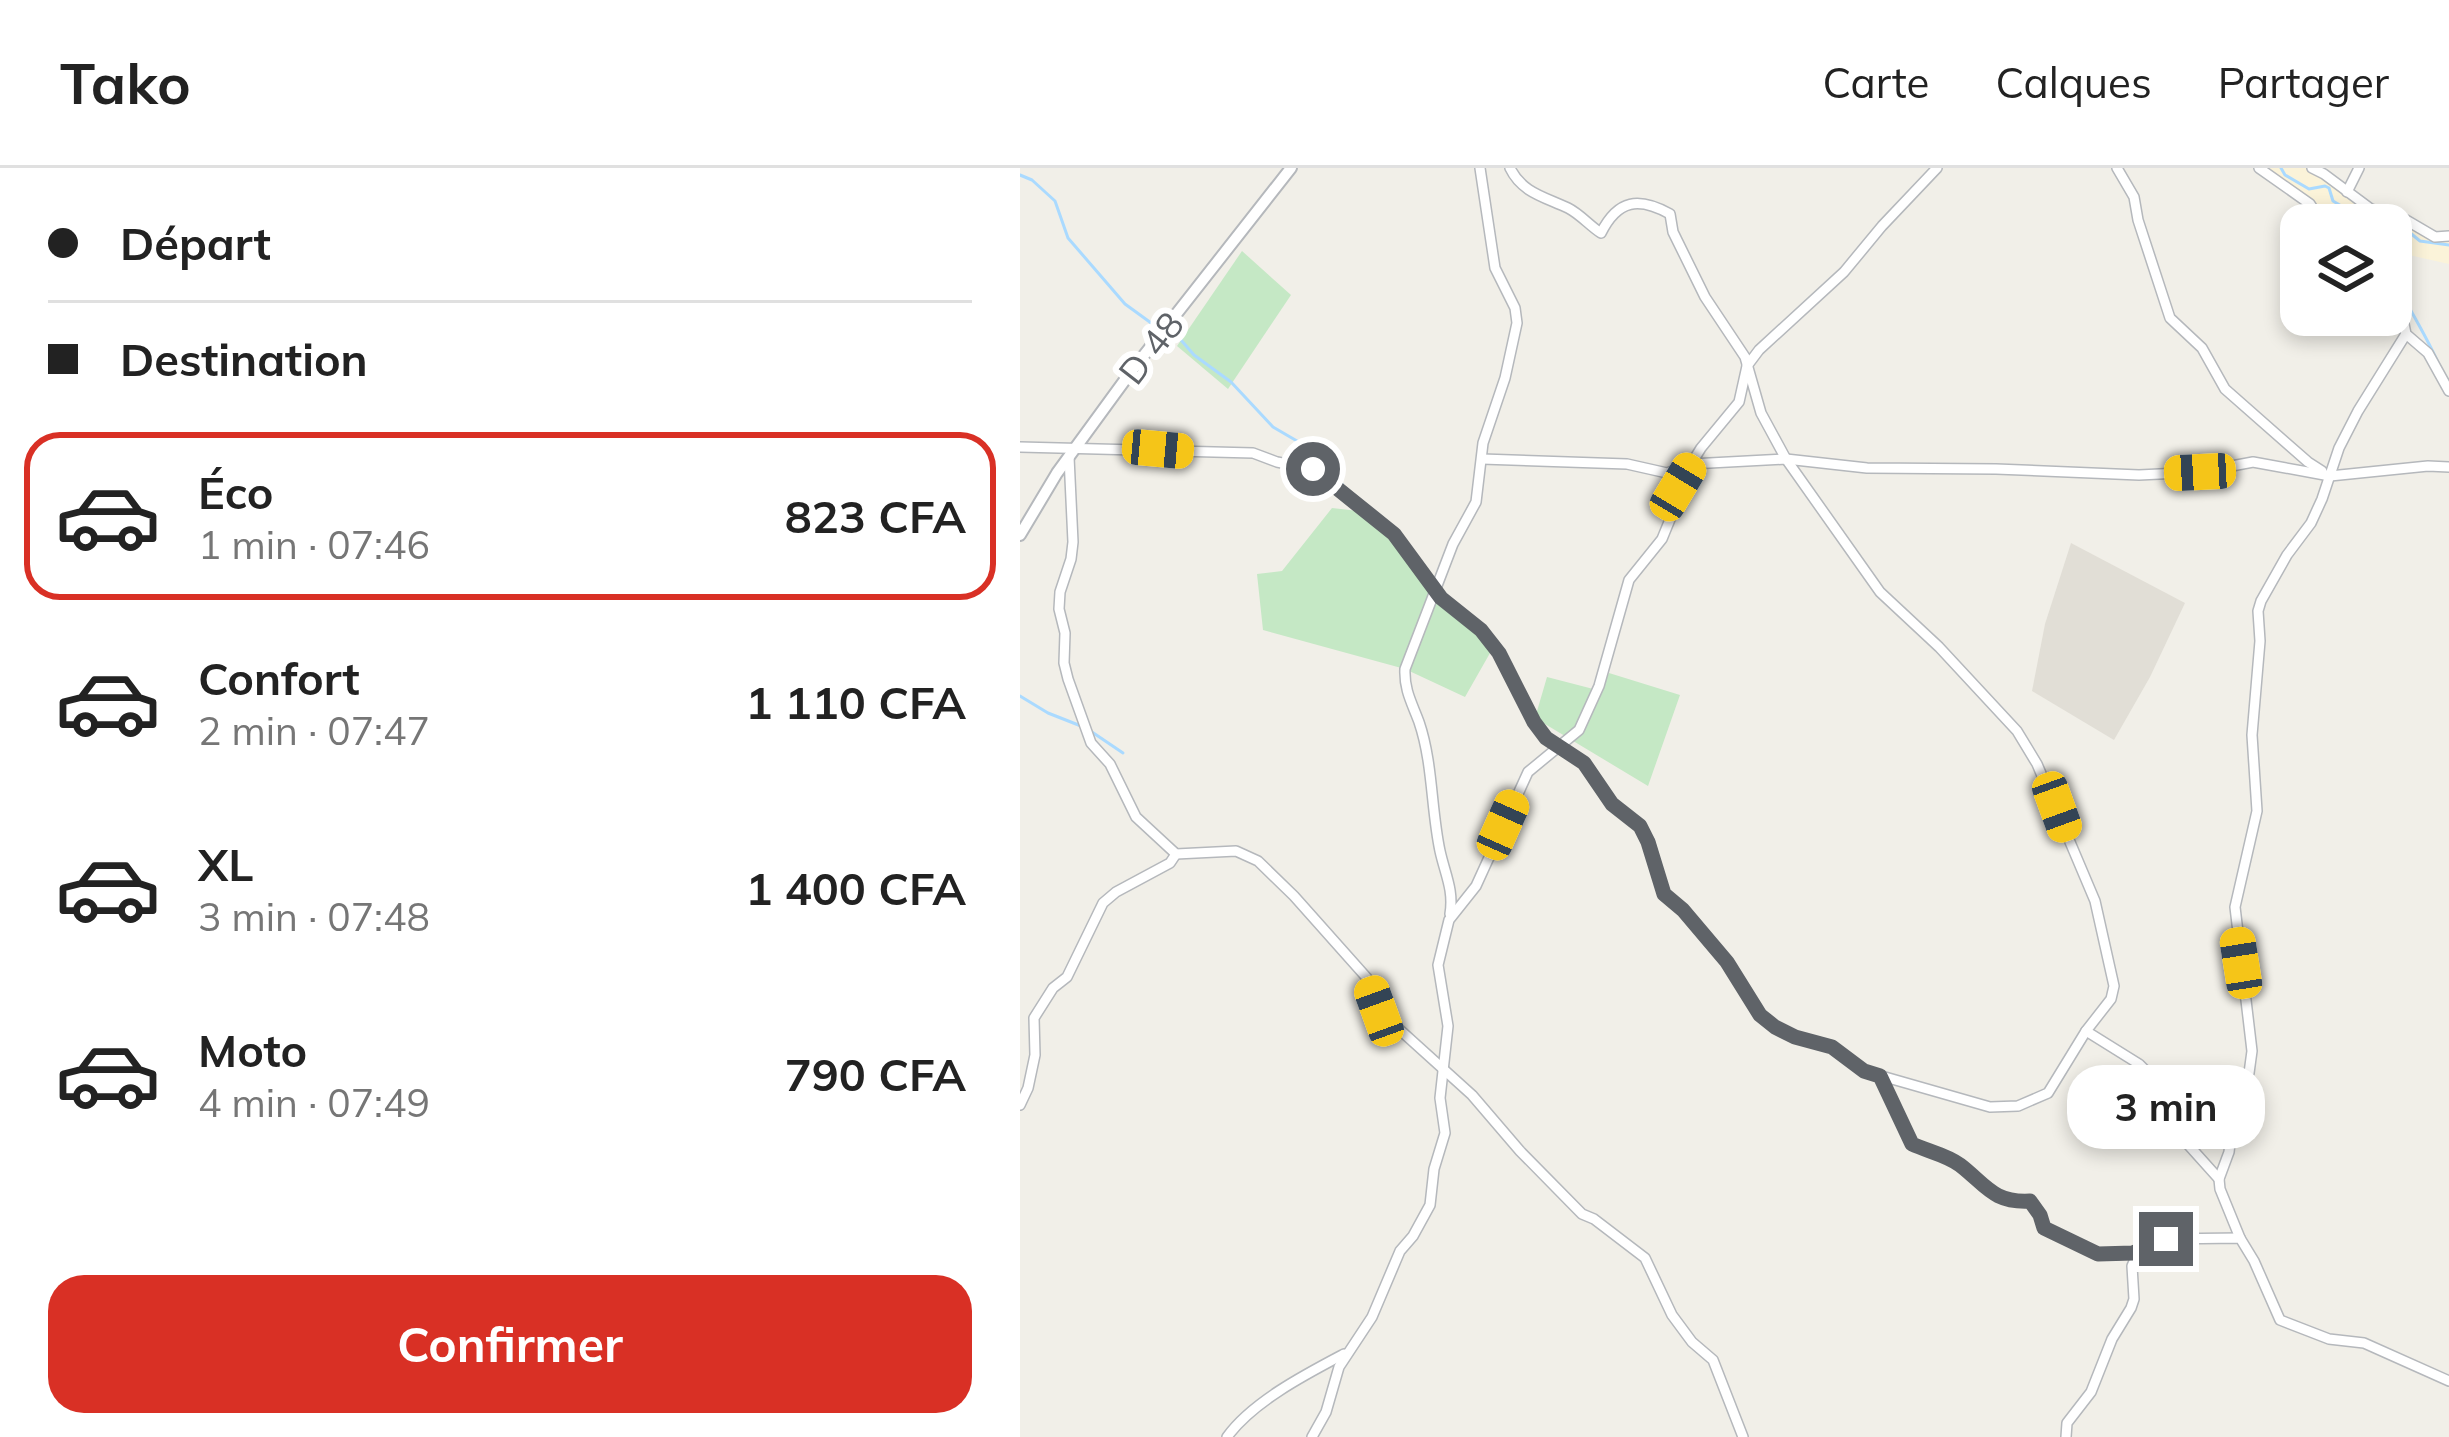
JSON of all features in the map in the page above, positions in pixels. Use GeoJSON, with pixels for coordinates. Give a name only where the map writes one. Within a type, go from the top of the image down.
{"type":"FeatureCollection","features":[{"type":"Feature","properties":{"kind":"street","name":"D 48"},"geometry":{"type":"LineString","coordinates":[[1020,535],[1072,452],[1130,373],[1291,168]]}},
{"type":"Feature","properties":{"kind":"street"},"geometry":{"type":"LineString","coordinates":[[1312,1437],[1346,1353],[1372,1316],[1400,1251],[1430,1205],[1445,1133],[1440,1098],[1448,1026],[1438,965],[1452,903],[1450,880],[1441,854],[1428,759],[1404,685],[1405,669],[1454,544],[1476,502],[1483,443],[1517,322],[1495,268],[1480,168]]}},
{"type":"Feature","properties":{"kind":"street"},"geometry":{"type":"LineString","coordinates":[[1020,447],[1072,452],[1253,453],[1313,469],[1394,534],[1436,591],[1481,630],[1546,738],[1584,763],[1612,804],[1640,826],[1664,894],[1727,962],[1760,1015],[1795,1037],[1832,1047],[1864,1071],[1980,1106],[2018,1106],[2048,1093],[2111,999],[2114,986],[2095,902],[2037,764],[2017,731],[1940,647],[1880,592],[1786,459],[1760,413],[1744,357],[1705,296],[1673,232],[1670,214],[1650,203],[1621,206],[1601,232],[1568,208],[1531,191],[1510,168]]}},
{"type":"Feature","properties":{"kind":"street"},"geometry":{"type":"LineString","coordinates":[[1449,920],[1476,886],[1528,772],[1579,730],[1599,686],[1629,580],[1662,539],[1670,500],[1691,464],[1739,402],[1747,366],[1844,272],[1937,168]]}},
{"type":"Feature","properties":{"kind":"street"},"geometry":{"type":"LineString","coordinates":[[2117,168],[2134,197],[2170,318],[2202,348],[2225,389],[2330,476]]}},
{"type":"Feature","properties":{"kind":"street"},"geometry":{"type":"LineString","coordinates":[[2259,168],[2310,204]]}},
{"type":"Feature","properties":{"kind":"street"},"geometry":{"type":"LineString","coordinates":[[2312,168],[2389,217],[2406,220],[2427,234],[2449,236]]}},
{"type":"Feature","properties":{"kind":"street"},"geometry":{"type":"LineString","coordinates":[[2347,192],[2359,168]]}},
{"type":"Feature","properties":{"kind":"street"},"geometry":{"type":"LineString","coordinates":[[2405,336],[2338,448],[2311,523],[2287,555],[2258,610],[2252,734],[2257,811],[2235,907],[2252,1051],[2219,1179],[2240,1238],[2280,1320],[2329,1339],[2364,1343],[2449,1382]]}},
{"type":"Feature","properties":{"kind":"street"},"geometry":{"type":"LineString","coordinates":[[2408,336],[2428,353],[2449,391]]}},
{"type":"Feature","properties":{"kind":"street"},"geometry":{"type":"LineString","coordinates":[[1072,452],[1071,560],[1059,609],[1067,649],[1064,663],[1091,743],[1110,764],[1136,817],[1176,854],[1236,850],[1258,861],[1294,896],[1367,978],[1379,1011],[1472,1095],[1582,1214],[1645,1258],[1672,1315],[1713,1360],[1743,1437]]}},
{"type":"Feature","properties":{"kind":"street"},"geometry":{"type":"LineString","coordinates":[[1482,459],[1627,464],[1667,473],[1691,464],[1786,459],[1867,468],[2139,475],[2200,472],[2253,462],[2330,476],[2449,467]]}},
{"type":"Feature","properties":{"kind":"street"},"geometry":{"type":"LineString","coordinates":[[1020,1105],[1035,1055],[1034,1018],[1066,977],[1103,903],[1170,863],[1176,854]]}},
{"type":"Feature","properties":{"kind":"street"},"geometry":{"type":"LineString","coordinates":[[2086,1031],[2139,1064],[2154,1079],[2184,1140],[2219,1179]]}},
{"type":"Feature","properties":{"kind":"street"},"geometry":{"type":"LineString","coordinates":[[1880,1076],[1912,1144],[1958,1163],[1995,1195],[2013,1202],[2030,1201],[2044,1228],[2098,1254],[2133,1253],[2162,1239],[2240,1238]]}},
{"type":"Feature","properties":{"kind":"street"},"geometry":{"type":"LineString","coordinates":[[2066,1437],[2067,1423],[2091,1392],[2112,1339],[2131,1308],[2132,1266],[2140,1248]]}},
{"type":"Feature","properties":{"kind":"street"},"geometry":{"type":"LineString","coordinates":[[1227,1437],[1235,1425],[1291,1384],[1346,1353]]}},
{"type":"Feature","properties":{"kind":"shaded area"},"geometry":{"type":"Polygon","coordinates":[[[2071,543],[2185,603],[2114,740],[2032,691],[2045,624],[2071,543]]]}},
{"type":"Feature","properties":{"kind":"green space"},"geometry":{"type":"Polygon","coordinates":[[[1242,251],[1291,295],[1228,389],[1177,346],[1242,251]]]}},
{"type":"Feature","properties":{"kind":"green space"},"geometry":{"type":"Polygon","coordinates":[[[1332,508],[1367,512],[1394,534],[1441,598],[1494,646],[1465,697],[1405,669],[1263,630],[1257,574],[1282,571],[1332,508]]]}},
{"type":"Feature","properties":{"kind":"green space"},"geometry":{"type":"Polygon","coordinates":[[[1609,673],[1680,695],[1648,786],[1535,718],[1547,677],[1601,691],[1609,673]]]}},
{"type":"Feature","properties":{"kind":"sand"},"geometry":{"type":"Polygon","coordinates":[[[2259,168],[2315,168],[2370,204],[2306,204],[2259,168]]]}},
{"type":"Feature","properties":{"kind":"sand"},"geometry":{"type":"Polygon","coordinates":[[[2412,226],[2427,234],[2449,236],[2449,264],[2412,256],[2412,226]]]}},
{"type":"Feature","properties":{"kind":"waterway"},"geometry":{"type":"LineString","coordinates":[[2281,168],[2309,189],[2329,188],[2338,204]]}},
{"type":"Feature","properties":{"kind":"waterway"},"geometry":{"type":"LineString","coordinates":[[1020,175],[1055,201],[1068,238],[1125,304],[1158,328]]}},
{"type":"Feature","properties":{"kind":"waterway"},"geometry":{"type":"LineString","coordinates":[[2412,234],[2420,241],[2449,245]]}},
{"type":"Feature","properties":{"kind":"waterway"},"geometry":{"type":"LineString","coordinates":[[2412,312],[2440,367]]}},
{"type":"Feature","properties":{"kind":"waterway"},"geometry":{"type":"LineString","coordinates":[[1166,333],[1231,382],[1273,427],[1297,441],[1342,484]]}},
{"type":"Feature","properties":{"kind":"waterway"},"geometry":{"type":"LineString","coordinates":[[1020,696],[1081,726]]}},
{"type":"Feature","properties":{"kind":"waterway"},"geometry":{"type":"LineString","coordinates":[[1089,730],[1123,753]]}},
{"type":"Feature","properties":{"kind":"route"},"geometry":{"type":"LineString","coordinates":[[1313,469],[1394,534],[1441,598],[1481,630],[1546,738],[1584,763],[1612,804],[1640,826],[1664,894],[1727,962],[1760,1015],[1795,1037],[1832,1047],[1864,1071],[1880,1076],[1912,1144],[1958,1163],[1995,1195],[2013,1202],[2030,1201],[2044,1228],[2098,1254],[2133,1253],[2166,1239]]}}]}
